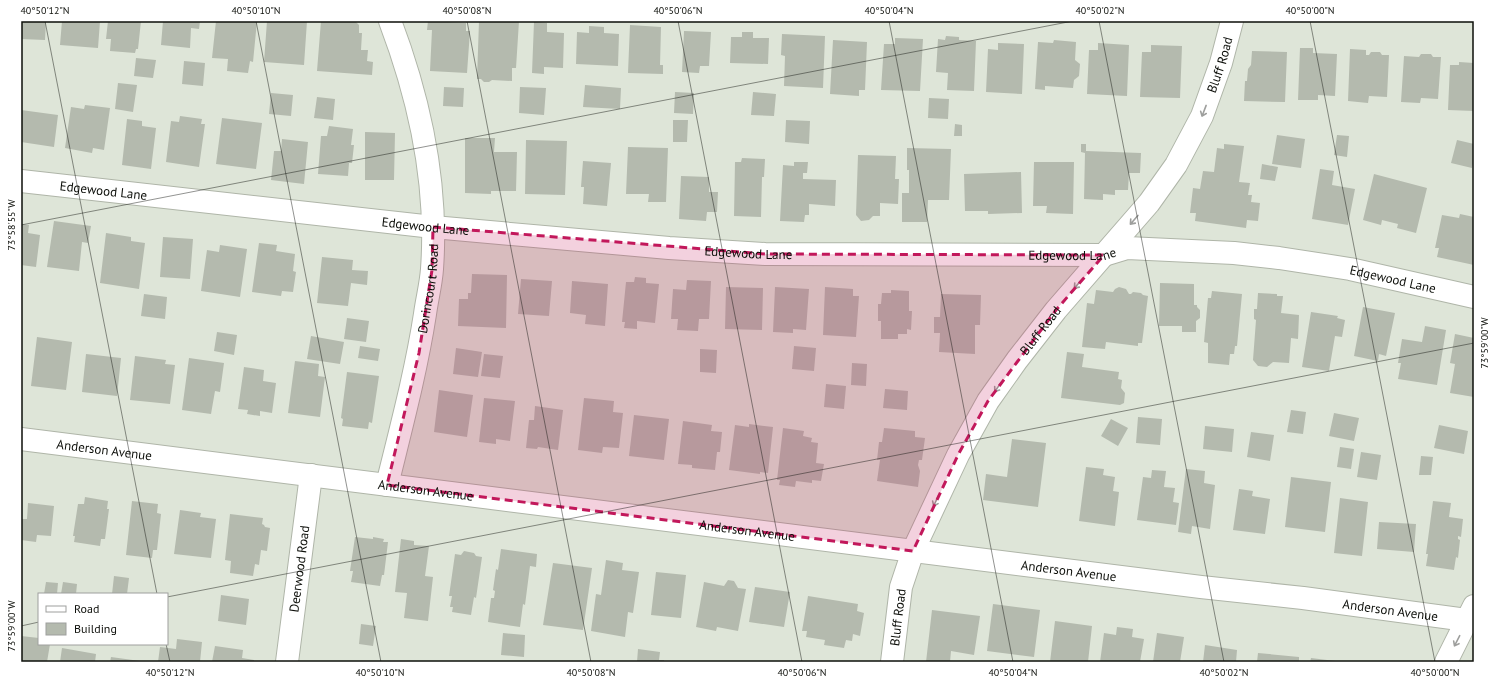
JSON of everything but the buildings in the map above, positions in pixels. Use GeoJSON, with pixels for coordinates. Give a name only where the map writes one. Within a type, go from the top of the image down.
{"type":"FeatureCollection","features":[{"type":"Feature","properties":{"kind":"street","name":"Dorincourt Road"},"geometry":{"type":"LineString","coordinates":[[387,485],[419,353],[432,270],[433,227],[430,183],[423,130],[409,77],[390,21]]}},
{"type":"Feature","properties":{"kind":"street","name":"Bluff Road"},"geometry":{"type":"LineString","coordinates":[[892,662],[901,587],[913,551],[958,455],[988,401],[1017,360],[1056,310],[1149,203],[1176,165],[1202,116],[1221,63],[1232,21]]}},
{"type":"Feature","properties":{"kind":"street","name":"Edgewood Lane"},"geometry":{"type":"LineString","coordinates":[[21,181],[433,227],[669,248],[765,254],[1104,255],[1127,248],[1234,253],[1350,269],[1474,297]]}},
{"type":"Feature","properties":{"kind":"street","name":"Anderson Avenue"},"geometry":{"type":"LineString","coordinates":[[21,439],[1201,587],[1472,616]]}},
{"type":"Feature","properties":{"kind":"street","name":"Deerwood Road"},"geometry":{"type":"LineString","coordinates":[[288,662],[311,476]]}},
{"type":"Feature","properties":{"kind":"street"},"geometry":{"type":"LineString","coordinates":[[1446,662],[1472,616]]}},
{"type":"Feature","properties":{"kind":"highlighted area"},"geometry":{"type":"Polygon","coordinates":[[[433,227],[765,254],[1104,255],[1056,310],[988,401],[958,455],[913,551],[387,485],[419,353],[432,270],[433,227]]]}}]}
